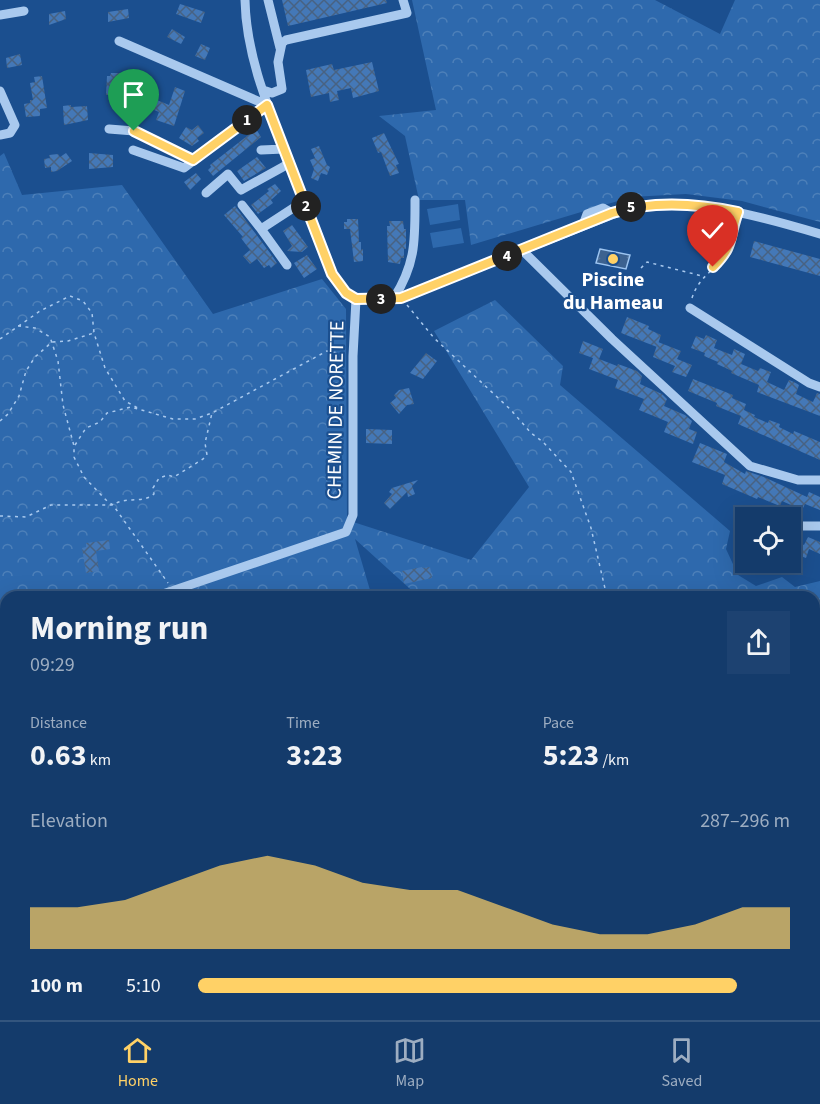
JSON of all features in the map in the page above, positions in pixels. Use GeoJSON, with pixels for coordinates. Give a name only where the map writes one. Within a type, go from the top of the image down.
{"type":"FeatureCollection","features":[{"type":"Feature","properties":{"kind":"street"},"geometry":{"type":"LineString","coordinates":[[245,0],[246,26],[267,105],[332,274],[346,293],[356,299],[397,298],[629,208],[651,205],[692,205],[738,212],[820,234]]}},
{"type":"Feature","properties":{"kind":"street"},"geometry":{"type":"LineString","coordinates":[[268,0],[281,50]]}},
{"type":"Feature","properties":{"kind":"street"},"geometry":{"type":"LineString","coordinates":[[263,90],[272,93],[282,89],[278,63],[282,43],[286,40],[407,13],[403,0]]}},
{"type":"Feature","properties":{"kind":"street"},"geometry":{"type":"LineString","coordinates":[[0,15],[24,11]]}},
{"type":"Feature","properties":{"kind":"street"},"geometry":{"type":"LineString","coordinates":[[119,40],[267,105]]}},
{"type":"Feature","properties":{"kind":"street"},"geometry":{"type":"LineString","coordinates":[[0,91],[15,125],[10,133],[0,135]]}},
{"type":"Feature","properties":{"kind":"street"},"geometry":{"type":"LineString","coordinates":[[133,150],[184,168],[267,105]]}},
{"type":"Feature","properties":{"kind":"street"},"geometry":{"type":"LineString","coordinates":[[110,129],[134,131],[193,160]]}},
{"type":"Feature","properties":{"kind":"street"},"geometry":{"type":"LineString","coordinates":[[261,150],[284,149]]}},
{"type":"Feature","properties":{"kind":"street"},"geometry":{"type":"LineString","coordinates":[[206,194],[228,174],[241,190],[290,163]]}},
{"type":"Feature","properties":{"kind":"street"},"geometry":{"type":"LineString","coordinates":[[397,298],[414,253],[415,200]]}},
{"type":"Feature","properties":{"kind":"street"},"geometry":{"type":"LineString","coordinates":[[261,230],[304,201]]}},
{"type":"Feature","properties":{"kind":"street"},"geometry":{"type":"LineString","coordinates":[[242,205],[286,265]]}},
{"type":"Feature","properties":{"kind":"street"},"geometry":{"type":"LineString","coordinates":[[522,250],[612,339],[750,466],[798,480],[820,480]]}},
{"type":"Feature","properties":{"kind":"street","name":"CHEMIN DE NORETTE"},"geometry":{"type":"LineString","coordinates":[[175,591],[346,532],[353,515],[353,356],[356,299]]}},
{"type":"Feature","properties":{"kind":"street"},"geometry":{"type":"LineString","coordinates":[[690,308],[820,387]]}},
{"type":"Feature","properties":{"kind":"street"},"geometry":{"type":"LineString","coordinates":[[801,526],[820,526]]}},
{"type":"Feature","properties":{"kind":"path"},"geometry":{"type":"LineString","coordinates":[[690,308],[697,284],[725,255],[730,246],[732,228],[738,212]]}},
{"type":"Feature","properties":{"kind":"path"},"geometry":{"type":"LineString","coordinates":[[641,268],[647,262],[703,277]]}},
{"type":"Feature","properties":{"kind":"path"},"geometry":{"type":"LineString","coordinates":[[0,339],[40,311],[70,296],[83,301],[92,313],[94,333],[105,368],[125,401],[142,410]]}},
{"type":"Feature","properties":{"kind":"path"},"geometry":{"type":"LineString","coordinates":[[397,298],[434,338],[511,410],[570,471],[591,528],[606,591]]}},
{"type":"Feature","properties":{"kind":"path"},"geometry":{"type":"LineString","coordinates":[[18,326],[35,328],[50,337],[58,361],[63,405],[74,446],[74,457],[84,477],[113,505],[165,576],[172,591]]}},
{"type":"Feature","properties":{"kind":"path"},"geometry":{"type":"LineString","coordinates":[[0,420],[8,414],[19,396],[26,371],[35,357],[52,342],[68,341],[94,333]]}},
{"type":"Feature","properties":{"kind":"path"},"geometry":{"type":"LineString","coordinates":[[74,446],[86,428],[100,423],[107,413],[131,407],[173,419],[195,419],[327,351],[353,356]]}},
{"type":"Feature","properties":{"kind":"path"},"geometry":{"type":"LineString","coordinates":[[0,516],[26,517],[51,505],[113,505],[121,499],[149,498],[154,494],[153,488],[159,478],[168,475],[174,477],[207,455],[205,443],[212,412]]}},
{"type":"Feature","properties":{"kind":"green space"},"geometry":{"type":"Polygon","coordinates":[[[412,0],[655,0],[720,34],[735,0],[820,0],[820,222],[742,201],[686,194],[631,197],[471,245],[465,200],[419,200],[405,136],[379,116],[436,110],[412,0]]]}},
{"type":"Feature","properties":{"kind":"green space"},"geometry":{"type":"Polygon","coordinates":[[[4,153],[22,195],[122,185],[213,314],[322,279],[346,309],[347,520],[471,560],[529,487],[434,331],[495,300],[563,366],[560,385],[730,531],[726,549],[735,573],[756,586],[782,577],[795,587],[820,581],[820,591],[412,591],[355,539],[370,591],[0,591],[0,156],[4,153]]]}},
{"type":"Feature","properties":{"kind":"green space"},"geometry":{"type":"Polygon","coordinates":[[[458,204],[460,220],[430,225],[427,209],[458,204]]]}},
{"type":"Feature","properties":{"kind":"green space"},"geometry":{"type":"Polygon","coordinates":[[[461,228],[464,243],[433,248],[430,233],[461,228]]]}},
{"type":"Feature","properties":{"kind":"water","name":"Piscine du Hameau"},"geometry":{"type":"Polygon","coordinates":[[[600,249],[630,255],[626,269],[596,263],[600,249]]]}},
{"type":"Feature","properties":{"kind":"building"},"geometry":{"type":"Polygon","coordinates":[[[282,0],[386,0],[387,3],[288,26],[282,0]]]}},
{"type":"Feature","properties":{"kind":"building"},"geometry":{"type":"Polygon","coordinates":[[[180,4],[205,12],[201,23],[176,14],[180,4]]]}},
{"type":"Feature","properties":{"kind":"building"},"geometry":{"type":"Polygon","coordinates":[[[128,9],[129,18],[108,22],[108,12],[128,9]]]}},
{"type":"Feature","properties":{"kind":"building"},"geometry":{"type":"Polygon","coordinates":[[[65,11],[66,19],[49,25],[49,14],[65,11]]]}},
{"type":"Feature","properties":{"kind":"building"},"geometry":{"type":"Polygon","coordinates":[[[172,29],[185,37],[181,44],[167,37],[172,29]]]}},
{"type":"Feature","properties":{"kind":"building"},"geometry":{"type":"Polygon","coordinates":[[[201,44],[210,48],[205,60],[195,56],[201,44]]]}},
{"type":"Feature","properties":{"kind":"building"},"geometry":{"type":"Polygon","coordinates":[[[20,54],[22,65],[7,68],[6,58],[20,54]]]}},
{"type":"Feature","properties":{"kind":"building"},"geometry":{"type":"Polygon","coordinates":[[[372,62],[379,91],[353,98],[351,88],[337,91],[339,100],[330,102],[329,93],[311,97],[306,70],[332,64],[334,70],[372,62]]]}},
{"type":"Feature","properties":{"kind":"building"},"geometry":{"type":"Polygon","coordinates":[[[111,73],[120,73],[120,77],[130,79],[130,87],[116,87],[116,95],[106,95],[107,76],[111,73]]]}},
{"type":"Feature","properties":{"kind":"building"},"geometry":{"type":"Polygon","coordinates":[[[42,76],[47,108],[40,109],[40,116],[26,117],[24,104],[33,100],[30,83],[35,82],[34,77],[42,76]]]}},
{"type":"Feature","properties":{"kind":"building"},"geometry":{"type":"Polygon","coordinates":[[[175,87],[185,91],[174,126],[156,120],[159,112],[154,110],[157,100],[169,105],[175,87]]]}},
{"type":"Feature","properties":{"kind":"building"},"geometry":{"type":"Polygon","coordinates":[[[71,105],[71,107],[87,106],[88,120],[64,125],[63,106],[71,105]]]}},
{"type":"Feature","properties":{"kind":"building"},"geometry":{"type":"Polygon","coordinates":[[[198,125],[204,133],[192,146],[179,138],[186,127],[192,130],[198,125]]]}},
{"type":"Feature","properties":{"kind":"building"},"geometry":{"type":"Polygon","coordinates":[[[256,129],[261,137],[213,176],[208,170],[210,165],[256,129]]]}},
{"type":"Feature","properties":{"kind":"building"},"geometry":{"type":"Polygon","coordinates":[[[384,133],[399,164],[396,165],[399,173],[390,176],[381,152],[378,153],[372,138],[384,133]]]}},
{"type":"Feature","properties":{"kind":"building"},"geometry":{"type":"Polygon","coordinates":[[[319,146],[330,167],[327,175],[321,173],[318,181],[311,178],[314,169],[310,160],[315,158],[311,149],[319,146]]]}},
{"type":"Feature","properties":{"kind":"building"},"geometry":{"type":"Polygon","coordinates":[[[66,153],[72,161],[57,171],[51,172],[51,167],[45,168],[44,159],[50,158],[49,155],[58,154],[60,157],[66,153]]]}},
{"type":"Feature","properties":{"kind":"building"},"geometry":{"type":"Polygon","coordinates":[[[89,153],[113,155],[113,167],[89,169],[89,153]]]}},
{"type":"Feature","properties":{"kind":"building"},"geometry":{"type":"Polygon","coordinates":[[[257,157],[266,168],[244,181],[237,171],[257,157]]]}},
{"type":"Feature","properties":{"kind":"building"},"geometry":{"type":"Polygon","coordinates":[[[196,173],[201,179],[190,190],[184,182],[196,173]]]}},
{"type":"Feature","properties":{"kind":"building"},"geometry":{"type":"Polygon","coordinates":[[[275,184],[281,191],[271,200],[273,203],[258,214],[251,205],[275,184]]]}},
{"type":"Feature","properties":{"kind":"building"},"geometry":{"type":"Polygon","coordinates":[[[235,206],[277,263],[271,268],[269,265],[264,268],[257,259],[250,264],[243,256],[250,250],[241,238],[243,237],[224,215],[235,206]]]}},
{"type":"Feature","properties":{"kind":"building"},"geometry":{"type":"Polygon","coordinates":[[[347,219],[358,219],[363,261],[354,262],[350,229],[344,229],[344,222],[347,222],[347,219]]]}},
{"type":"Feature","properties":{"kind":"building"},"geometry":{"type":"Polygon","coordinates":[[[389,221],[403,221],[404,229],[406,229],[406,249],[404,249],[404,258],[401,258],[400,264],[388,262],[387,226],[390,226],[389,221]]]}},
{"type":"Feature","properties":{"kind":"building"},"geometry":{"type":"Polygon","coordinates":[[[292,225],[308,247],[302,252],[287,251],[292,246],[283,231],[292,225]]]}},
{"type":"Feature","properties":{"kind":"building"},"geometry":{"type":"Polygon","coordinates":[[[754,241],[820,259],[820,276],[750,257],[754,241]]]}},
{"type":"Feature","properties":{"kind":"building"},"geometry":{"type":"Polygon","coordinates":[[[307,255],[317,269],[304,278],[294,263],[307,255]]]}},
{"type":"Feature","properties":{"kind":"building"},"geometry":{"type":"Polygon","coordinates":[[[627,317],[649,326],[648,329],[661,335],[657,347],[621,333],[627,317]]]}},
{"type":"Feature","properties":{"kind":"building"},"geometry":{"type":"Polygon","coordinates":[[[706,335],[717,340],[714,348],[732,355],[734,349],[745,354],[741,364],[758,371],[760,368],[771,372],[767,382],[784,390],[789,380],[794,382],[799,385],[796,394],[813,402],[817,393],[820,394],[820,416],[757,392],[759,385],[731,373],[732,371],[717,364],[718,362],[704,356],[705,353],[691,348],[696,336],[704,339],[706,335]]]}},
{"type":"Feature","properties":{"kind":"building"},"geometry":{"type":"Polygon","coordinates":[[[583,341],[603,349],[599,359],[637,371],[642,376],[640,384],[662,394],[667,399],[664,406],[685,415],[692,421],[689,429],[697,432],[693,444],[664,432],[668,422],[639,410],[644,399],[615,388],[618,380],[589,369],[593,358],[579,353],[583,341]]]}},
{"type":"Feature","properties":{"kind":"building"},"geometry":{"type":"Polygon","coordinates":[[[658,342],[681,351],[677,359],[692,365],[686,377],[672,372],[675,366],[653,357],[658,342]]]}},
{"type":"Feature","properties":{"kind":"building"},"geometry":{"type":"Polygon","coordinates":[[[426,353],[437,361],[423,379],[410,373],[426,353]]]}},
{"type":"Feature","properties":{"kind":"building"},"geometry":{"type":"Polygon","coordinates":[[[693,379],[733,395],[732,398],[746,404],[744,410],[755,415],[754,417],[768,423],[769,420],[780,424],[779,427],[793,434],[794,431],[820,442],[820,460],[738,424],[741,416],[688,391],[693,379]]]}},
{"type":"Feature","properties":{"kind":"building"},"geometry":{"type":"Polygon","coordinates":[[[409,388],[414,404],[407,405],[399,414],[390,403],[396,398],[394,395],[399,390],[409,388]]]}},
{"type":"Feature","properties":{"kind":"building"},"geometry":{"type":"Polygon","coordinates":[[[366,429],[392,430],[392,444],[366,443],[366,429]]]}},
{"type":"Feature","properties":{"kind":"building"},"geometry":{"type":"Polygon","coordinates":[[[700,443],[727,454],[724,462],[745,474],[746,471],[764,477],[807,497],[809,492],[820,497],[820,510],[805,504],[802,510],[801,507],[782,501],[780,506],[758,497],[757,499],[722,484],[725,475],[692,462],[700,443]]]}},
{"type":"Feature","properties":{"kind":"building"},"geometry":{"type":"Polygon","coordinates":[[[418,480],[412,486],[415,494],[408,497],[407,492],[390,509],[384,503],[392,494],[389,492],[392,488],[418,480]]]}},
{"type":"Feature","properties":{"kind":"building"},"geometry":{"type":"Polygon","coordinates":[[[808,537],[820,542],[820,554],[809,549],[806,558],[801,556],[801,544],[804,545],[808,537]]]}},
{"type":"Feature","properties":{"kind":"building"},"geometry":{"type":"Polygon","coordinates":[[[109,540],[110,549],[96,551],[99,571],[86,573],[82,548],[86,547],[86,543],[109,540]]]}},
{"type":"Feature","properties":{"kind":"building"},"geometry":{"type":"Polygon","coordinates":[[[430,567],[432,578],[404,584],[402,571],[430,567]]]}},
{"type":"Feature","properties":{"kind":"place","name":"Piscine du Hameau"},"geometry":{"type":"Point","coordinates":[613,259]}},
{"type":"Feature","properties":{"kind":"route"},"geometry":{"type":"LineString","coordinates":[[134,131],[193,160],[267,105],[332,274],[339,286],[356,299],[401,298],[612,213],[651,205],[692,205],[738,212],[732,228],[730,246],[713,267]]}}]}
